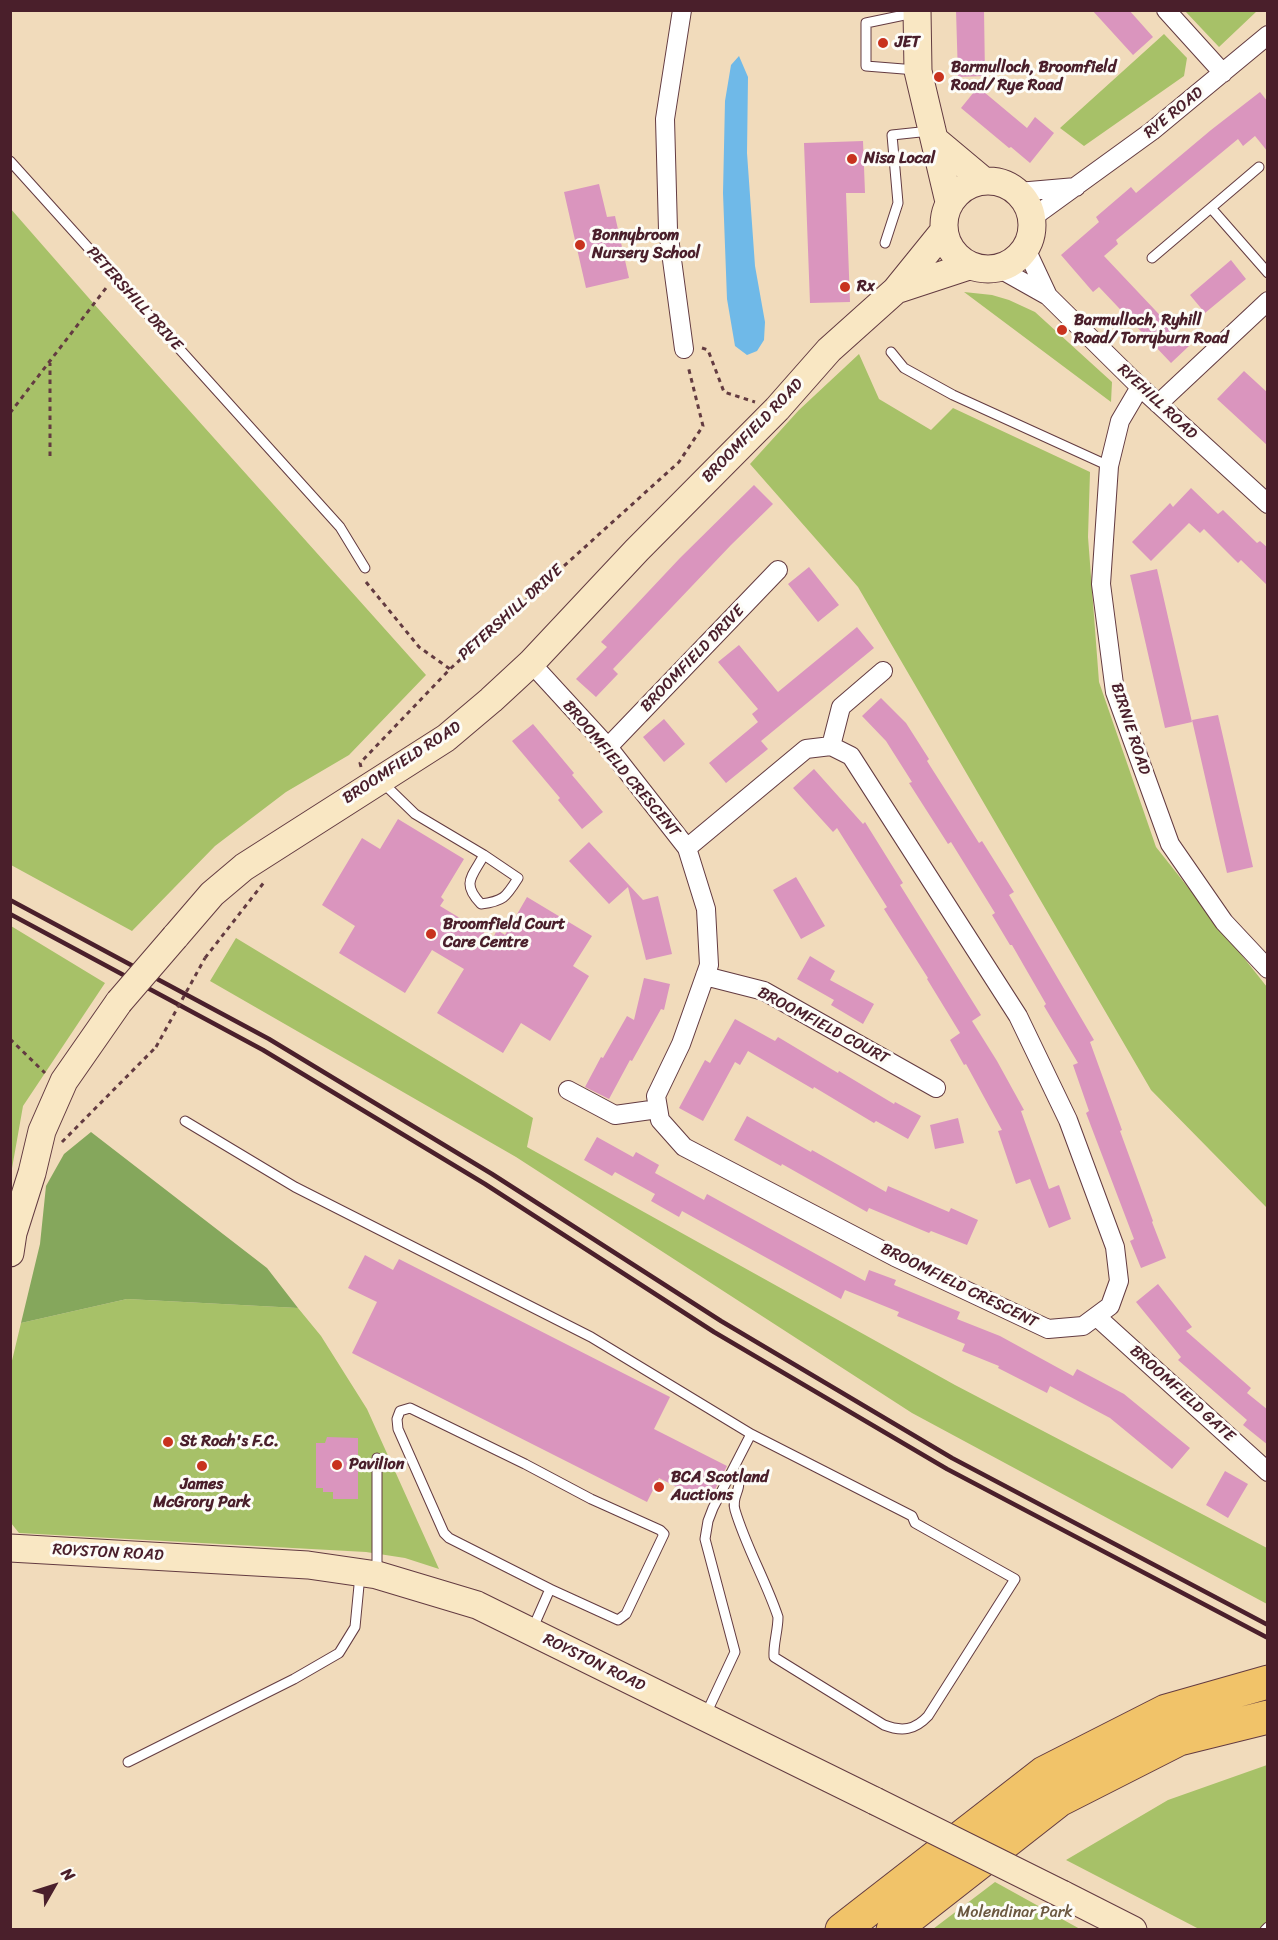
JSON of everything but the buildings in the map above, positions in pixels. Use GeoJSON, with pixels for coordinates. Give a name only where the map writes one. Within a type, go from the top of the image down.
{"type":"FeatureCollection","features":[{"type":"Feature","properties":{"kind":"highway"},"geometry":{"type":"LineString","coordinates":[[842,1929],[1044,1773],[1166,1711],[1268,1682]]}},
{"type":"Feature","properties":{"kind":"highway"},"geometry":{"type":"LineString","coordinates":[[893,1929],[1059,1800],[1179,1739],[1268,1718]]}},
{"type":"Feature","properties":{"kind":"street"},"geometry":{"type":"LineString","coordinates":[[682,10],[665,118],[668,230],[683,344]]}},
{"type":"Feature","properties":{"kind":"street"},"geometry":{"type":"LineString","coordinates":[[1166,10],[1223,73]]}},
{"type":"Feature","properties":{"kind":"street"},"geometry":{"type":"LineString","coordinates":[[917,12],[918,71],[949,202]]}},
{"type":"Feature","properties":{"kind":"street","name":"RYE ROAD"},"geometry":{"type":"LineString","coordinates":[[1032,218],[1152,131],[1266,39]]}},
{"type":"Feature","properties":{"kind":"street"},"geometry":{"type":"LineString","coordinates":[[934,135],[984,181]]}},
{"type":"Feature","properties":{"kind":"street"},"geometry":{"type":"LineString","coordinates":[[984,181],[1002,183],[1018,192],[1028,205],[1032,218],[1033,230],[1026,249],[1017,260],[1000,269],[987,270],[969,266],[952,253],[943,232],[943,219],[949,202],[960,190],[984,181]]}},
{"type":"Feature","properties":{"kind":"street","name":"RYE ROAD"},"geometry":{"type":"LineString","coordinates":[[1018,192],[1076,186]]}},
{"type":"Feature","properties":{"kind":"street","name":"BROOMFIELD ROAD"},"geometry":{"type":"LineString","coordinates":[[10,1253],[13,1233],[32,1173],[42,1131],[61,1089],[119,1002],[212,894],[243,867],[446,738],[492,700],[531,663],[637,550],[777,409],[829,350],[896,290],[943,232]]}},
{"type":"Feature","properties":{"kind":"street","name":"RYEHILL ROAD"},"geometry":{"type":"LineString","coordinates":[[1026,249],[1048,296]]}},
{"type":"Feature","properties":{"kind":"street","name":"BROOMFIELD ROAD"},"geometry":{"type":"LineString","coordinates":[[896,290],[969,266]]}},
{"type":"Feature","properties":{"kind":"street","name":"RYEHILL ROAD"},"geometry":{"type":"LineString","coordinates":[[1000,269],[1048,296],[1140,387],[1268,504]]}},
{"type":"Feature","properties":{"kind":"street"},"geometry":{"type":"LineString","coordinates":[[1158,404],[1264,311]]}},
{"type":"Feature","properties":{"kind":"street","name":"BIRNIE ROAD"},"geometry":{"type":"LineString","coordinates":[[1140,387],[1120,421],[1109,466],[1101,584],[1115,692],[1170,844],[1224,922],[1268,969]]}},
{"type":"Feature","properties":{"kind":"street","name":"BROOMFIELD DRIVE"},"geometry":{"type":"LineString","coordinates":[[608,747],[778,570]]}},
{"type":"Feature","properties":{"kind":"street","name":"BROOMFIELD CRESCENT"},"geometry":{"type":"LineString","coordinates":[[531,663],[608,747],[687,848],[706,909],[709,965],[681,1044],[656,1096],[660,1120],[684,1147],[895,1257],[1048,1329],[1083,1326],[1097,1317]]}},
{"type":"Feature","properties":{"kind":"street"},"geometry":{"type":"LineString","coordinates":[[883,671],[841,707],[831,746],[850,756],[1018,1016],[1068,1120],[1115,1247],[1119,1281],[1110,1306],[1097,1317]]}},
{"type":"Feature","properties":{"kind":"street","name":"BROOMFIELD CRESCENT"},"geometry":{"type":"LineString","coordinates":[[687,848],[806,749],[831,746]]}},
{"type":"Feature","properties":{"kind":"street","name":"BROOMFIELD COURT"},"geometry":{"type":"LineString","coordinates":[[705,976],[764,991],[936,1088]]}},
{"type":"Feature","properties":{"kind":"street"},"geometry":{"type":"LineString","coordinates":[[568,1090],[615,1115],[658,1109]]}},
{"type":"Feature","properties":{"kind":"street","name":"BROOMFIELD GATE"},"geometry":{"type":"LineString","coordinates":[[1097,1317],[1268,1472]]}},
{"type":"Feature","properties":{"kind":"street","name":"ROYSTON ROAD"},"geometry":{"type":"LineString","coordinates":[[10,1548],[308,1565],[368,1574],[477,1605],[1133,1929]]}},
{"type":"Feature","properties":{"kind":"lane"},"geometry":{"type":"LineString","coordinates":[[917,12],[866,23],[866,66],[918,71]]}},
{"type":"Feature","properties":{"kind":"lane"},"geometry":{"type":"LineString","coordinates":[[885,243],[898,203],[892,135],[934,135]]}},
{"type":"Feature","properties":{"kind":"lane","name":"PETERSHILL DRIVE"},"geometry":{"type":"LineString","coordinates":[[10,161],[340,527],[365,568]]}},
{"type":"Feature","properties":{"kind":"lane"},"geometry":{"type":"LineString","coordinates":[[1152,258],[1259,167]]}},
{"type":"Feature","properties":{"kind":"lane"},"geometry":{"type":"LineString","coordinates":[[1211,208],[1268,273]]}},
{"type":"Feature","properties":{"kind":"lane"},"geometry":{"type":"LineString","coordinates":[[891,352],[904,368],[953,395],[1109,466]]}},
{"type":"Feature","properties":{"kind":"lane"},"geometry":{"type":"LineString","coordinates":[[374,783],[415,814],[484,855],[518,878],[509,892],[498,902],[481,904],[471,894],[469,882],[484,855]]}},
{"type":"Feature","properties":{"kind":"lane"},"geometry":{"type":"LineString","coordinates":[[185,1121],[295,1187],[591,1337],[751,1434],[912,1516],[915,1523],[1015,1579],[928,1716],[917,1726],[902,1730],[884,1725],[774,1657],[778,1617],[734,1506],[739,1485],[738,1478],[732,1472]]}},
{"type":"Feature","properties":{"kind":"lane"},"geometry":{"type":"LineString","coordinates":[[410,1408],[591,1499],[660,1530],[664,1534],[626,1614],[618,1620],[550,1589],[449,1538],[444,1533],[398,1429],[397,1419],[400,1411],[410,1408]]}},
{"type":"Feature","properties":{"kind":"lane"},"geometry":{"type":"LineString","coordinates":[[704,1717],[735,1652],[705,1539],[708,1521],[751,1434]]}},
{"type":"Feature","properties":{"kind":"lane"},"geometry":{"type":"LineString","coordinates":[[128,1762],[339,1653],[355,1627],[368,1574],[377,1458]]}},
{"type":"Feature","properties":{"kind":"lane"},"geometry":{"type":"LineString","coordinates":[[531,1632],[550,1589]]}},
{"type":"Feature","properties":{"kind":"path"},"geometry":{"type":"LineString","coordinates":[[10,413],[114,277]]}},
{"type":"Feature","properties":{"kind":"path"},"geometry":{"type":"LineString","coordinates":[[683,344],[708,350],[724,392],[777,409]]}},
{"type":"Feature","properties":{"kind":"path","name":"PETERSHILL DRIVE"},"geometry":{"type":"LineString","coordinates":[[365,568],[362,576],[419,647],[450,669],[679,462],[703,426],[683,344]]}},
{"type":"Feature","properties":{"kind":"path"},"geometry":{"type":"LineString","coordinates":[[50,362],[50,456]]}},
{"type":"Feature","properties":{"kind":"path"},"geometry":{"type":"LineString","coordinates":[[374,783],[360,763],[450,669]]}},
{"type":"Feature","properties":{"kind":"path"},"geometry":{"type":"LineString","coordinates":[[32,1173],[156,1047],[205,958],[270,876]]}},
{"type":"Feature","properties":{"kind":"path"},"geometry":{"type":"LineString","coordinates":[[10,1039],[61,1089]]}},
{"type":"Feature","properties":{"kind":"green space"},"geometry":{"type":"Polygon","coordinates":[[[1185,11],[1257,11],[1219,47],[1185,11]]]}},
{"type":"Feature","properties":{"kind":"green space"},"geometry":{"type":"Polygon","coordinates":[[[1164,34],[1187,58],[1184,76],[1084,146],[1060,128],[1164,34]]]}},
{"type":"Feature","properties":{"kind":"green space"},"geometry":{"type":"Polygon","coordinates":[[[10,208],[426,675],[349,755],[286,792],[215,846],[132,931],[11,865],[10,208]]]}},
{"type":"Feature","properties":{"kind":"green space"},"geometry":{"type":"Polygon","coordinates":[[[964,292],[992,295],[1035,312],[1112,382],[1111,402],[964,292]]]}},
{"type":"Feature","properties":{"kind":"green space"},"geometry":{"type":"Polygon","coordinates":[[[859,354],[879,399],[931,430],[953,408],[1090,472],[1088,537],[1099,682],[1156,847],[1267,987],[1267,1208],[1151,1090],[858,587],[750,464],[799,410],[859,354]]]}},
{"type":"Feature","properties":{"kind":"green space"},"geometry":{"type":"Polygon","coordinates":[[[11,926],[105,983],[23,1106],[11,1174],[11,926]]]}},
{"type":"Feature","properties":{"kind":"green space"},"geometry":{"type":"Polygon","coordinates":[[[236,938],[533,1118],[527,1147],[955,1385],[1267,1548],[1267,1604],[912,1413],[516,1157],[210,981],[236,938]]]}},
{"type":"Feature","properties":{"kind":"green space"},"geometry":{"type":"Polygon","coordinates":[[[91,1132],[267,1268],[298,1308],[127,1299],[21,1323],[40,1244],[46,1186],[64,1154],[91,1132]]]}},
{"type":"Feature","properties":{"kind":"green space","name":"James McGrory Park"},"geometry":{"type":"Polygon","coordinates":[[[127,1299],[298,1308],[321,1336],[367,1409],[439,1569],[405,1558],[366,1552],[19,1533],[11,1523],[10,1369],[21,1323],[127,1299]]]}},
{"type":"Feature","properties":{"kind":"green space"},"geometry":{"type":"Polygon","coordinates":[[[1267,1765],[1267,1929],[1199,1929],[1066,1860],[1168,1800],[1267,1765]]]}},
{"type":"Feature","properties":{"kind":"green space","name":"Molendinar Park"},"geometry":{"type":"Polygon","coordinates":[[[995,1882],[1080,1929],[933,1929],[995,1882]]]}},
{"type":"Feature","properties":{"kind":"water"},"geometry":{"type":"Polygon","coordinates":[[[739,56],[748,77],[747,153],[755,266],[765,322],[764,340],[757,351],[747,355],[735,346],[727,299],[723,193],[725,101],[731,65],[739,56]]]}},
{"type":"Feature","properties":{"kind":"railway"},"geometry":{"type":"LineString","coordinates":[[10,900],[269,1039],[492,1174],[721,1321],[952,1458],[1268,1625]]}},
{"type":"Feature","properties":{"kind":"railway"},"geometry":{"type":"LineString","coordinates":[[10,914],[263,1050],[485,1184],[714,1332],[947,1469],[1268,1638]]}},
{"type":"Feature","properties":{"kind":"place","name":"JET"},"geometry":{"type":"Point","coordinates":[883,43]}},
{"type":"Feature","properties":{"kind":"place","name":"Barmulloch, Broomfield Road/ Rye Road"},"geometry":{"type":"Point","coordinates":[939,77]}},
{"type":"Feature","properties":{"kind":"place","name":"Nisa Local"},"geometry":{"type":"Point","coordinates":[852,159]}},
{"type":"Feature","properties":{"kind":"place","name":"Bonnybroom Nursery School"},"geometry":{"type":"Point","coordinates":[580,245]}},
{"type":"Feature","properties":{"kind":"place","name":"Rx"},"geometry":{"type":"Point","coordinates":[845,287]}},
{"type":"Feature","properties":{"kind":"place","name":"Barmulloch, Ryhill Road/ Torryburn Road"},"geometry":{"type":"Point","coordinates":[1062,330]}},
{"type":"Feature","properties":{"kind":"place","name":"Broomfield Court Care Centre"},"geometry":{"type":"Point","coordinates":[431,934]}},
{"type":"Feature","properties":{"kind":"place","name":"St Roch's F.C."},"geometry":{"type":"Point","coordinates":[168,1442]}},
{"type":"Feature","properties":{"kind":"place","name":"Pavilion"},"geometry":{"type":"Point","coordinates":[337,1465]}},
{"type":"Feature","properties":{"kind":"place","name":"James McGrory Park"},"geometry":{"type":"Point","coordinates":[202,1466]}},
{"type":"Feature","properties":{"kind":"place","name":"BCA Scotland Auctions"},"geometry":{"type":"Point","coordinates":[659,1487]}}]}
